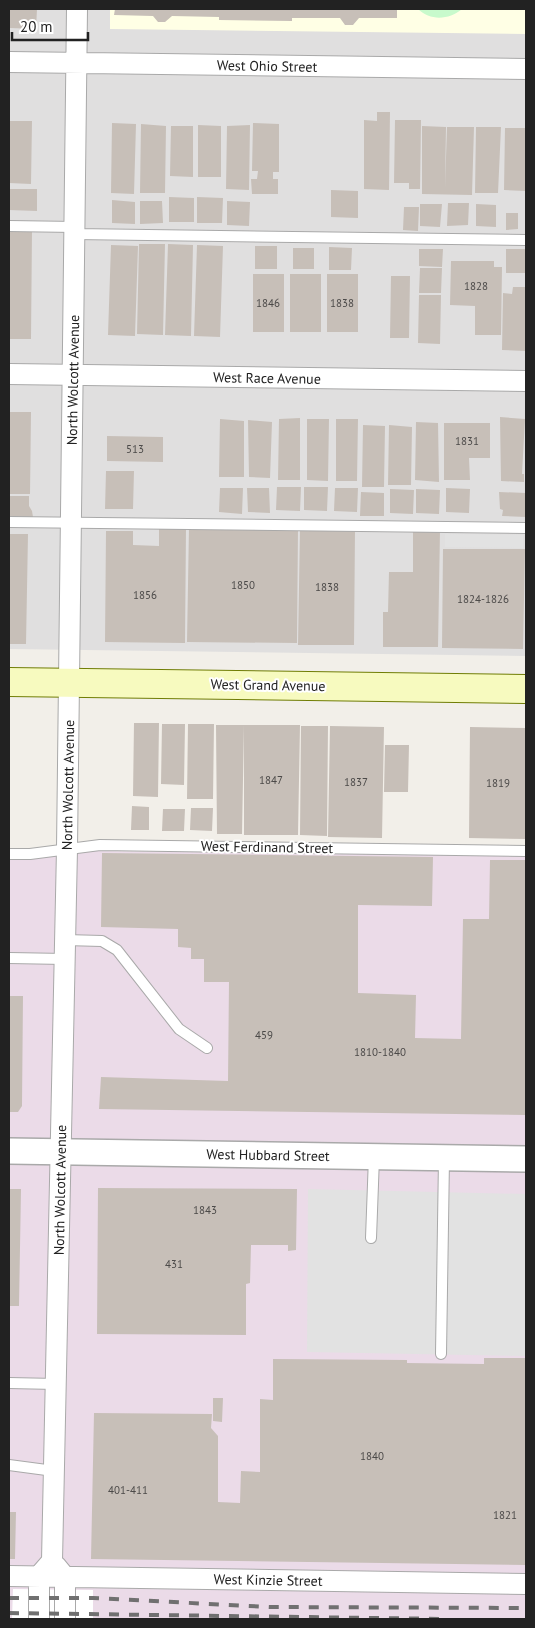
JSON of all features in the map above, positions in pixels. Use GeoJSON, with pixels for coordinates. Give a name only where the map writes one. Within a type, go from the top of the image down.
{"type":"FeatureCollection","features":[{"type":"Feature","properties":{"kind":"main road","name":"West Grand Avenue"},"geometry":{"type":"LineString","coordinates":[[9,682],[526,689]]}},
{"type":"Feature","properties":{"kind":"street","name":"North Wolcott Avenue"},"geometry":{"type":"LineString","coordinates":[[52,1561],[70,682],[77,9]]}},
{"type":"Feature","properties":{"kind":"street","name":"West Ohio Street"},"geometry":{"type":"LineString","coordinates":[[9,62],[526,69]]}},
{"type":"Feature","properties":{"kind":"street","name":"West Race Avenue"},"geometry":{"type":"LineString","coordinates":[[9,374],[526,381]]}},
{"type":"Feature","properties":{"kind":"street","name":"West Hubbard Street"},"geometry":{"type":"LineString","coordinates":[[9,1151],[526,1159]]}},
{"type":"Feature","properties":{"kind":"street"},"geometry":{"type":"LineString","coordinates":[[38,1619],[39,1576],[52,1561],[65,1577],[65,1619]]}},
{"type":"Feature","properties":{"kind":"street","name":"West Kinzie Street"},"geometry":{"type":"LineString","coordinates":[[9,1576],[526,1584]]}},
{"type":"Feature","properties":{"kind":"lane"},"geometry":{"type":"LineString","coordinates":[[9,226],[75,230],[526,240]]}},
{"type":"Feature","properties":{"kind":"lane"},"geometry":{"type":"LineString","coordinates":[[9,522],[526,528]]}},
{"type":"Feature","properties":{"kind":"lane","name":"West Ferdinand Street"},"geometry":{"type":"LineString","coordinates":[[9,854],[30,854],[100,845],[526,852]]}},
{"type":"Feature","properties":{"kind":"lane"},"geometry":{"type":"LineString","coordinates":[[9,958],[65,950],[102,941],[116,950],[179,1029],[207,1048]]}},
{"type":"Feature","properties":{"kind":"lane"},"geometry":{"type":"LineString","coordinates":[[371,1238],[374,1156]]}},
{"type":"Feature","properties":{"kind":"lane"},"geometry":{"type":"LineString","coordinates":[[441,1354],[444,1158]]}},
{"type":"Feature","properties":{"kind":"lane"},"geometry":{"type":"LineString","coordinates":[[9,1383],[56,1384]]}},
{"type":"Feature","properties":{"kind":"lane"},"geometry":{"type":"LineString","coordinates":[[9,1465],[54,1471]]}},
{"type":"Feature","properties":{"kind":"shaded area"},"geometry":{"type":"Polygon","coordinates":[[[9,9],[526,9],[526,656],[9,649],[9,9]]]}},
{"type":"Feature","properties":{"kind":"shaded area"},"geometry":{"type":"Polygon","coordinates":[[[110,9],[526,9],[526,34],[110,29],[110,9]]]}},
{"type":"Feature","properties":{"kind":"shaded area"},"geometry":{"type":"Polygon","coordinates":[[[445,534],[523,535],[523,548],[445,547],[445,534]]]}},
{"type":"Feature","properties":{"kind":"shaded area"},"geometry":{"type":"Polygon","coordinates":[[[9,850],[526,856],[526,1619],[9,1619],[9,850]]]}},
{"type":"Feature","properties":{"kind":"shaded area"},"geometry":{"type":"Polygon","coordinates":[[[308,1189],[526,1194],[526,1356],[307,1352],[308,1189]]]}},
{"type":"Feature","properties":{"kind":"green space"},"geometry":{"type":"Polygon","coordinates":[[[418,9],[462,9],[457,13],[440,18],[428,16],[418,9]]]}},
{"type":"Feature","properties":{"kind":"pier"},"geometry":{"type":"Polygon","coordinates":[[[13,1589],[93,1590],[93,1619],[12,1619],[13,1589]]]}},
{"type":"Feature","properties":{"kind":"building"},"geometry":{"type":"Polygon","coordinates":[[[10,9],[37,9],[36,29],[10,28],[10,9]]]}},
{"type":"Feature","properties":{"kind":"building"},"geometry":{"type":"Polygon","coordinates":[[[115,9],[397,9],[397,18],[359,18],[353,25],[345,25],[340,18],[292,18],[292,21],[219,20],[219,17],[172,16],[165,22],[158,22],[153,16],[114,15],[115,9]]]}},
{"type":"Feature","properties":{"kind":"building"},"geometry":{"type":"Polygon","coordinates":[[[377,112],[390,112],[389,190],[364,189],[364,120],[377,121],[377,112]]]}},
{"type":"Feature","properties":{"kind":"building"},"geometry":{"type":"Polygon","coordinates":[[[395,120],[421,120],[420,189],[409,189],[409,183],[394,183],[395,120]]]}},
{"type":"Feature","properties":{"kind":"building"},"geometry":{"type":"Polygon","coordinates":[[[9,121],[32,121],[31,184],[9,183],[9,121]]]}},
{"type":"Feature","properties":{"kind":"building"},"geometry":{"type":"Polygon","coordinates":[[[112,123],[136,124],[134,194],[111,193],[112,123]]]}},
{"type":"Feature","properties":{"kind":"building"},"geometry":{"type":"Polygon","coordinates":[[[253,123],[279,124],[279,172],[273,172],[273,179],[278,179],[278,194],[252,194],[251,179],[257,179],[258,171],[252,171],[253,123]]]}},
{"type":"Feature","properties":{"kind":"building"},"geometry":{"type":"Polygon","coordinates":[[[141,124],[166,126],[165,193],[140,193],[141,124]]]}},
{"type":"Feature","properties":{"kind":"building"},"geometry":{"type":"Polygon","coordinates":[[[198,125],[221,126],[221,177],[198,177],[198,125]]]}},
{"type":"Feature","properties":{"kind":"building"},"geometry":{"type":"Polygon","coordinates":[[[250,125],[249,190],[226,189],[227,126],[250,125]]]}},
{"type":"Feature","properties":{"kind":"building"},"geometry":{"type":"Polygon","coordinates":[[[171,126],[193,126],[193,177],[170,176],[171,126]]]}},
{"type":"Feature","properties":{"kind":"building"},"geometry":{"type":"Polygon","coordinates":[[[422,126],[446,127],[445,188],[447,127],[474,127],[472,195],[422,194],[422,126]]]}},
{"type":"Feature","properties":{"kind":"building"},"geometry":{"type":"Polygon","coordinates":[[[476,127],[501,127],[498,193],[475,193],[476,127]]]}},
{"type":"Feature","properties":{"kind":"building"},"geometry":{"type":"Polygon","coordinates":[[[505,128],[526,128],[526,191],[504,190],[505,128]]]}},
{"type":"Feature","properties":{"kind":"building"},"geometry":{"type":"Polygon","coordinates":[[[9,189],[37,189],[37,211],[9,210],[9,189]]]}},
{"type":"Feature","properties":{"kind":"building"},"geometry":{"type":"Polygon","coordinates":[[[331,190],[358,191],[358,218],[331,217],[331,190]]]}},
{"type":"Feature","properties":{"kind":"building"},"geometry":{"type":"Polygon","coordinates":[[[169,197],[194,198],[194,222],[169,222],[169,197]]]}},
{"type":"Feature","properties":{"kind":"building"},"geometry":{"type":"Polygon","coordinates":[[[197,197],[223,198],[222,223],[197,223],[197,197]]]}},
{"type":"Feature","properties":{"kind":"building"},"geometry":{"type":"Polygon","coordinates":[[[112,200],[135,202],[135,224],[112,223],[112,200]]]}},
{"type":"Feature","properties":{"kind":"building"},"geometry":{"type":"Polygon","coordinates":[[[140,201],[162,201],[163,223],[140,224],[140,201]]]}},
{"type":"Feature","properties":{"kind":"building"},"geometry":{"type":"Polygon","coordinates":[[[227,201],[250,202],[249,226],[227,225],[227,201]]]}},
{"type":"Feature","properties":{"kind":"building"},"geometry":{"type":"Polygon","coordinates":[[[448,203],[469,203],[468,225],[447,226],[448,203]]]}},
{"type":"Feature","properties":{"kind":"building"},"geometry":{"type":"Polygon","coordinates":[[[420,204],[442,204],[440,227],[420,226],[420,204]]]}},
{"type":"Feature","properties":{"kind":"building"},"geometry":{"type":"Polygon","coordinates":[[[476,204],[496,205],[496,227],[476,226],[476,204]]]}},
{"type":"Feature","properties":{"kind":"building"},"geometry":{"type":"Polygon","coordinates":[[[404,207],[419,207],[418,231],[403,230],[404,207]]]}},
{"type":"Feature","properties":{"kind":"building"},"geometry":{"type":"Polygon","coordinates":[[[506,213],[518,213],[518,229],[506,230],[506,213]]]}},
{"type":"Feature","properties":{"kind":"building"},"geometry":{"type":"Polygon","coordinates":[[[9,229],[32,230],[31,339],[9,339],[9,229]]]}},
{"type":"Feature","properties":{"kind":"building"},"geometry":{"type":"Polygon","coordinates":[[[139,244],[165,244],[163,335],[137,334],[139,244]]]}},
{"type":"Feature","properties":{"kind":"building"},"geometry":{"type":"Polygon","coordinates":[[[168,244],[193,245],[191,336],[165,335],[168,244]]]}},
{"type":"Feature","properties":{"kind":"building"},"geometry":{"type":"Polygon","coordinates":[[[111,245],[138,246],[135,336],[108,335],[111,245]]]}},
{"type":"Feature","properties":{"kind":"building"},"geometry":{"type":"Polygon","coordinates":[[[197,245],[223,246],[220,337],[194,336],[197,245]]]}},
{"type":"Feature","properties":{"kind":"building"},"geometry":{"type":"Polygon","coordinates":[[[255,246],[277,246],[277,269],[255,269],[255,246]]]}},
{"type":"Feature","properties":{"kind":"building"},"geometry":{"type":"Polygon","coordinates":[[[329,247],[352,248],[351,270],[329,270],[329,247]]]}},
{"type":"Feature","properties":{"kind":"building"},"geometry":{"type":"Polygon","coordinates":[[[293,248],[314,248],[314,269],[293,269],[293,248]]]}},
{"type":"Feature","properties":{"kind":"building"},"geometry":{"type":"Polygon","coordinates":[[[419,249],[443,249],[442,267],[419,266],[419,249]]]}},
{"type":"Feature","properties":{"kind":"building"},"geometry":{"type":"Polygon","coordinates":[[[506,249],[526,249],[526,273],[506,273],[506,249]]]}},
{"type":"Feature","properties":{"kind":"building"},"geometry":{"type":"Polygon","coordinates":[[[451,261],[494,261],[494,267],[502,267],[501,335],[475,335],[475,306],[450,305],[451,261]]]}},
{"type":"Feature","properties":{"kind":"building"},"geometry":{"type":"Polygon","coordinates":[[[420,268],[442,268],[441,293],[419,293],[420,268]]]}},
{"type":"Feature","properties":{"kind":"building"},"geometry":{"type":"Polygon","coordinates":[[[253,274],[284,274],[284,332],[253,332],[253,274]]]}},
{"type":"Feature","properties":{"kind":"building"},"geometry":{"type":"Polygon","coordinates":[[[290,274],[321,274],[321,332],[290,332],[290,274]]]}},
{"type":"Feature","properties":{"kind":"building"},"geometry":{"type":"Polygon","coordinates":[[[327,274],[358,274],[358,332],[327,332],[327,274]]]}},
{"type":"Feature","properties":{"kind":"building"},"geometry":{"type":"Polygon","coordinates":[[[391,276],[410,276],[409,338],[390,338],[391,276]]]}},
{"type":"Feature","properties":{"kind":"building"},"geometry":{"type":"Polygon","coordinates":[[[513,287],[526,287],[526,351],[502,350],[503,293],[512,294],[513,287]]]}},
{"type":"Feature","properties":{"kind":"building"},"geometry":{"type":"Polygon","coordinates":[[[419,295],[441,295],[440,344],[418,343],[419,295]]]}},
{"type":"Feature","properties":{"kind":"building"},"geometry":{"type":"Polygon","coordinates":[[[9,412],[31,412],[30,494],[9,494],[9,412]]]}},
{"type":"Feature","properties":{"kind":"building"},"geometry":{"type":"Polygon","coordinates":[[[500,417],[525,419],[522,474],[524,474],[524,482],[501,481],[500,417]]]}},
{"type":"Feature","properties":{"kind":"building"},"geometry":{"type":"Polygon","coordinates":[[[300,418],[300,480],[278,480],[279,419],[300,418]]]}},
{"type":"Feature","properties":{"kind":"building"},"geometry":{"type":"Polygon","coordinates":[[[220,419],[244,421],[244,477],[219,477],[220,419]]]}},
{"type":"Feature","properties":{"kind":"building"},"geometry":{"type":"Polygon","coordinates":[[[307,419],[329,419],[328,481],[307,480],[307,419]]]}},
{"type":"Feature","properties":{"kind":"building"},"geometry":{"type":"Polygon","coordinates":[[[336,419],[358,419],[357,481],[336,481],[336,419]]]}},
{"type":"Feature","properties":{"kind":"building"},"geometry":{"type":"Polygon","coordinates":[[[248,420],[272,422],[270,478],[249,477],[248,420]]]}},
{"type":"Feature","properties":{"kind":"building"},"geometry":{"type":"Polygon","coordinates":[[[416,422],[438,423],[439,482],[415,480],[416,422]]]}},
{"type":"Feature","properties":{"kind":"building"},"geometry":{"type":"Polygon","coordinates":[[[444,423],[490,423],[490,458],[469,458],[470,480],[444,480],[444,423]]]}},
{"type":"Feature","properties":{"kind":"building"},"geometry":{"type":"Polygon","coordinates":[[[363,425],[385,426],[384,487],[362,487],[363,425]]]}},
{"type":"Feature","properties":{"kind":"building"},"geometry":{"type":"Polygon","coordinates":[[[389,425],[412,427],[411,485],[388,485],[389,425]]]}},
{"type":"Feature","properties":{"kind":"building"},"geometry":{"type":"Polygon","coordinates":[[[107,436],[163,437],[163,462],[107,461],[107,436]]]}},
{"type":"Feature","properties":{"kind":"building"},"geometry":{"type":"Polygon","coordinates":[[[106,471],[134,471],[133,509],[105,509],[106,471]]]}},
{"type":"Feature","properties":{"kind":"building"},"geometry":{"type":"Polygon","coordinates":[[[277,487],[301,487],[300,511],[276,510],[277,487]]]}},
{"type":"Feature","properties":{"kind":"building"},"geometry":{"type":"Polygon","coordinates":[[[304,487],[328,487],[327,511],[304,510],[304,487]]]}},
{"type":"Feature","properties":{"kind":"building"},"geometry":{"type":"Polygon","coordinates":[[[220,488],[243,488],[242,514],[219,512],[220,488]]]}},
{"type":"Feature","properties":{"kind":"building"},"geometry":{"type":"Polygon","coordinates":[[[247,488],[269,488],[270,513],[248,512],[247,488]]]}},
{"type":"Feature","properties":{"kind":"building"},"geometry":{"type":"Polygon","coordinates":[[[335,488],[358,488],[357,512],[334,511],[335,488]]]}},
{"type":"Feature","properties":{"kind":"building"},"geometry":{"type":"Polygon","coordinates":[[[446,488],[470,489],[469,513],[446,512],[446,488]]]}},
{"type":"Feature","properties":{"kind":"building"},"geometry":{"type":"Polygon","coordinates":[[[390,489],[414,490],[413,514],[390,513],[390,489]]]}},
{"type":"Feature","properties":{"kind":"building"},"geometry":{"type":"Polygon","coordinates":[[[416,489],[440,490],[439,514],[416,513],[416,489]]]}},
{"type":"Feature","properties":{"kind":"building"},"geometry":{"type":"Polygon","coordinates":[[[361,492],[384,493],[384,516],[360,516],[361,492]]]}},
{"type":"Feature","properties":{"kind":"building"},"geometry":{"type":"Polygon","coordinates":[[[499,492],[526,493],[526,517],[502,516],[503,510],[500,509],[499,492]]]}},
{"type":"Feature","properties":{"kind":"building"},"geometry":{"type":"Polygon","coordinates":[[[9,496],[29,496],[29,506],[33,517],[9,522],[9,496]]]}},
{"type":"Feature","properties":{"kind":"building"},"geometry":{"type":"Polygon","coordinates":[[[159,527],[186,527],[185,643],[105,642],[106,531],[133,531],[133,545],[159,546],[159,527]]]}},
{"type":"Feature","properties":{"kind":"building"},"geometry":{"type":"Polygon","coordinates":[[[189,527],[298,528],[297,643],[187,642],[189,527]]]}},
{"type":"Feature","properties":{"kind":"building"},"geometry":{"type":"Polygon","coordinates":[[[300,529],[355,530],[354,645],[298,645],[300,529]]]}},
{"type":"Feature","properties":{"kind":"building"},"geometry":{"type":"Polygon","coordinates":[[[413,530],[440,530],[438,647],[383,647],[383,612],[388,612],[389,572],[413,572],[413,530]]]}},
{"type":"Feature","properties":{"kind":"building"},"geometry":{"type":"Polygon","coordinates":[[[9,534],[28,534],[26,644],[9,644],[9,534]]]}},
{"type":"Feature","properties":{"kind":"building"},"geometry":{"type":"Polygon","coordinates":[[[443,549],[525,549],[523,649],[442,648],[443,549]]]}},
{"type":"Feature","properties":{"kind":"building"},"geometry":{"type":"Polygon","coordinates":[[[134,723],[159,723],[158,797],[133,796],[134,723]]]}},
{"type":"Feature","properties":{"kind":"building"},"geometry":{"type":"Polygon","coordinates":[[[162,724],[185,724],[184,785],[161,784],[162,724]]]}},
{"type":"Feature","properties":{"kind":"building"},"geometry":{"type":"Polygon","coordinates":[[[188,724],[214,724],[213,799],[187,799],[188,724]]]}},
{"type":"Feature","properties":{"kind":"building"},"geometry":{"type":"Polygon","coordinates":[[[216,725],[244,725],[242,834],[217,834],[216,725]]]}},
{"type":"Feature","properties":{"kind":"building"},"geometry":{"type":"Polygon","coordinates":[[[244,725],[300,725],[298,835],[244,835],[244,725]]]}},
{"type":"Feature","properties":{"kind":"building"},"geometry":{"type":"Polygon","coordinates":[[[301,726],[328,726],[327,836],[300,835],[301,726]]]}},
{"type":"Feature","properties":{"kind":"building"},"geometry":{"type":"Polygon","coordinates":[[[330,726],[384,727],[382,838],[328,837],[330,726]]]}},
{"type":"Feature","properties":{"kind":"building"},"geometry":{"type":"Polygon","coordinates":[[[470,727],[526,728],[526,839],[469,838],[470,727]]]}},
{"type":"Feature","properties":{"kind":"building"},"geometry":{"type":"Polygon","coordinates":[[[385,745],[409,745],[408,792],[384,792],[385,745]]]}},
{"type":"Feature","properties":{"kind":"building"},"geometry":{"type":"Polygon","coordinates":[[[132,806],[149,807],[149,830],[131,830],[132,806]]]}},
{"type":"Feature","properties":{"kind":"building"},"geometry":{"type":"Polygon","coordinates":[[[191,808],[213,808],[212,831],[190,830],[191,808]]]}},
{"type":"Feature","properties":{"kind":"building"},"geometry":{"type":"Polygon","coordinates":[[[163,809],[185,809],[184,831],[162,831],[163,809]]]}},
{"type":"Feature","properties":{"kind":"building"},"geometry":{"type":"Polygon","coordinates":[[[102,853],[433,857],[432,906],[358,905],[358,993],[416,995],[415,1038],[461,1039],[463,919],[489,919],[490,860],[526,860],[526,1115],[99,1109],[101,1077],[228,1081],[229,982],[204,982],[204,959],[191,959],[191,948],[178,947],[178,929],[101,927],[102,853]]]}},
{"type":"Feature","properties":{"kind":"building"},"geometry":{"type":"Polygon","coordinates":[[[9,996],[23,996],[22,1106],[18,1112],[9,1112],[9,996]]]}},
{"type":"Feature","properties":{"kind":"building"},"geometry":{"type":"Polygon","coordinates":[[[98,1188],[297,1189],[296,1250],[288,1251],[288,1245],[251,1245],[250,1283],[246,1284],[246,1335],[97,1334],[98,1188]]]}},
{"type":"Feature","properties":{"kind":"building"},"geometry":{"type":"Polygon","coordinates":[[[9,1189],[21,1189],[19,1306],[9,1306],[9,1189]]]}},
{"type":"Feature","properties":{"kind":"building"},"geometry":{"type":"Polygon","coordinates":[[[484,1358],[526,1358],[526,1565],[91,1559],[94,1413],[212,1414],[211,1428],[218,1436],[218,1502],[240,1503],[241,1471],[260,1472],[260,1399],[273,1400],[273,1359],[407,1360],[407,1363],[484,1364],[484,1358]]]}},
{"type":"Feature","properties":{"kind":"building"},"geometry":{"type":"Polygon","coordinates":[[[213,1398],[223,1398],[222,1422],[213,1421],[213,1398]]]}},
{"type":"Feature","properties":{"kind":"building"},"geometry":{"type":"Polygon","coordinates":[[[9,1512],[16,1512],[15,1559],[9,1559],[9,1512]]]}},
{"type":"Feature","properties":{"kind":"railway"},"geometry":{"type":"LineString","coordinates":[[9,1598],[93,1598],[270,1607],[526,1608]]}},
{"type":"Feature","properties":{"kind":"railway"},"geometry":{"type":"LineString","coordinates":[[9,1613],[447,1619]]}}]}
